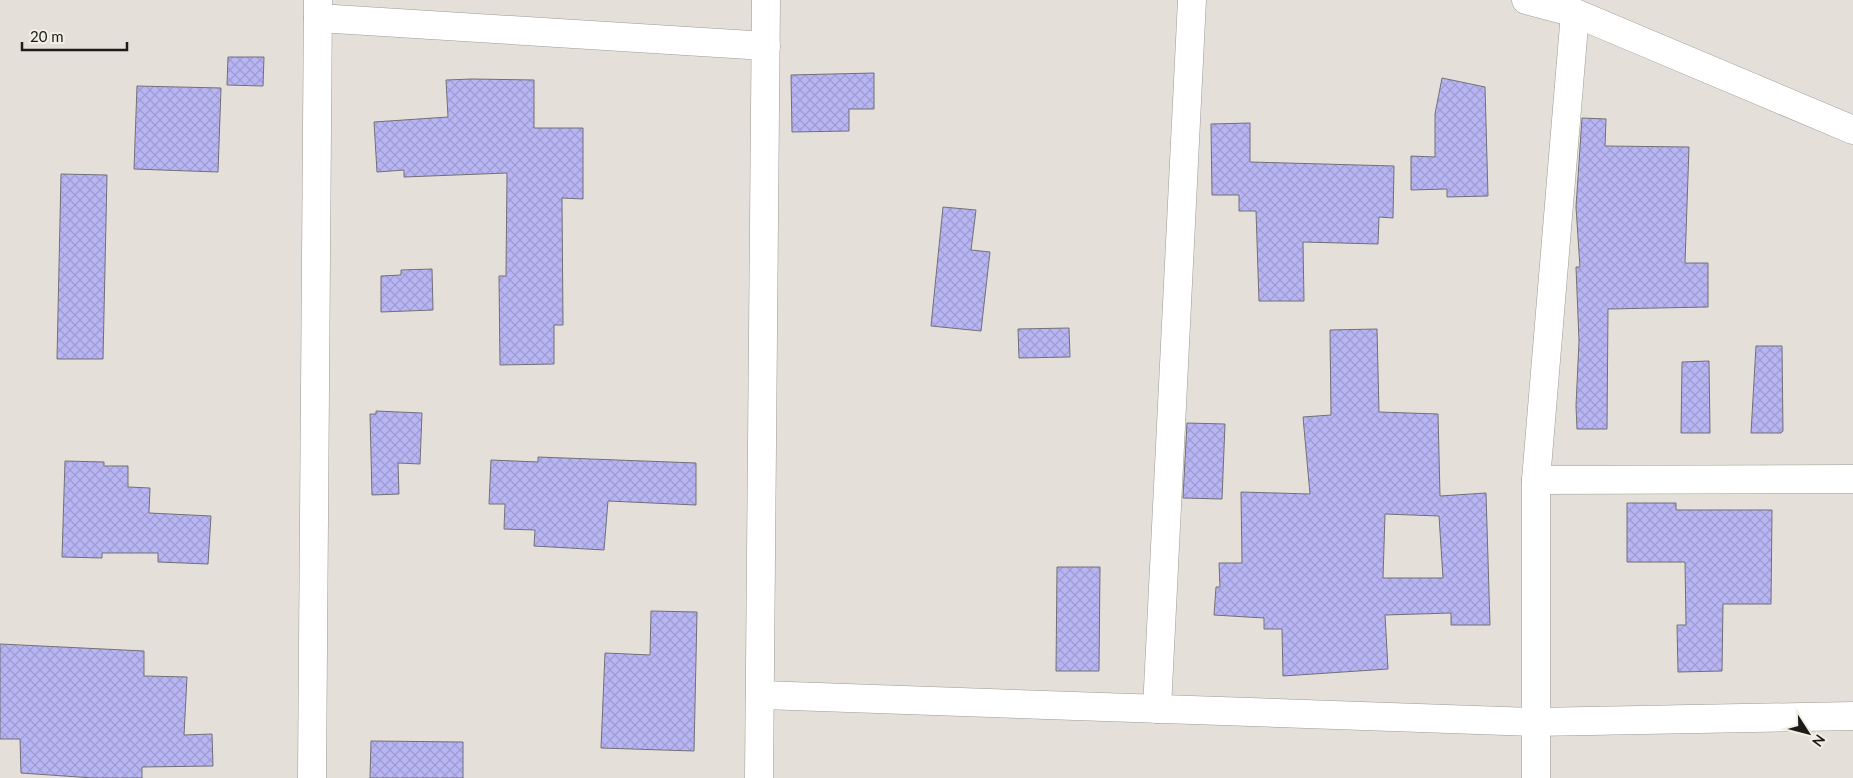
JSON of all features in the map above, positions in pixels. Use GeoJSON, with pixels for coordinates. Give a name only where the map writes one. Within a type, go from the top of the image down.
{"type":"FeatureCollection","features":[{"type":"Feature","properties":{"kind":"street"},"geometry":{"type":"LineString","coordinates":[[1157,709],[1192,0]]}},
{"type":"Feature","properties":{"kind":"street"},"geometry":{"type":"LineString","coordinates":[[1526,0],[1575,13],[1853,130]]}},
{"type":"Feature","properties":{"kind":"street"},"geometry":{"type":"LineString","coordinates":[[759,778],[767,1]]}},
{"type":"Feature","properties":{"kind":"street"},"geometry":{"type":"LineString","coordinates":[[312,778],[318,9],[766,46]]}},
{"type":"Feature","properties":{"kind":"street"},"geometry":{"type":"LineString","coordinates":[[1536,778],[1536,480],[1575,13]]}},
{"type":"Feature","properties":{"kind":"street"},"geometry":{"type":"LineString","coordinates":[[1536,480],[1853,479]]}},
{"type":"Feature","properties":{"kind":"street"},"geometry":{"type":"LineString","coordinates":[[760,695],[1535,722],[1853,716]]}},
{"type":"Feature","properties":{"kind":"building"},"geometry":{"type":"Polygon","coordinates":[[[228,57],[264,57],[263,86],[227,85],[228,57]]]}},
{"type":"Feature","properties":{"kind":"building"},"geometry":{"type":"Polygon","coordinates":[[[874,73],[874,109],[849,109],[849,131],[792,132],[791,75],[874,73]]]}},
{"type":"Feature","properties":{"kind":"building"},"geometry":{"type":"Polygon","coordinates":[[[1442,78],[1485,87],[1488,196],[1447,197],[1447,189],[1411,190],[1411,156],[1435,157],[1435,114],[1442,78]]]}},
{"type":"Feature","properties":{"kind":"building"},"geometry":{"type":"Polygon","coordinates":[[[446,80],[534,80],[534,128],[583,128],[583,199],[562,198],[563,325],[554,325],[554,364],[500,365],[499,276],[506,276],[507,173],[404,177],[404,170],[377,172],[374,122],[448,117],[446,80]]]}},
{"type":"Feature","properties":{"kind":"building"},"geometry":{"type":"Polygon","coordinates":[[[137,86],[221,88],[218,172],[134,169],[137,86]]]}},
{"type":"Feature","properties":{"kind":"building"},"geometry":{"type":"Polygon","coordinates":[[[1582,118],[1606,119],[1605,146],[1689,147],[1685,263],[1708,263],[1708,307],[1608,309],[1607,429],[1577,429],[1576,406],[1579,341],[1576,267],[1580,267],[1576,207],[1582,118]]]}},
{"type":"Feature","properties":{"kind":"building"},"geometry":{"type":"Polygon","coordinates":[[[1250,123],[1250,162],[1394,166],[1393,218],[1379,217],[1378,244],[1303,242],[1304,301],[1259,301],[1256,211],[1239,211],[1239,195],[1212,195],[1211,124],[1250,123]]]}},
{"type":"Feature","properties":{"kind":"building"},"geometry":{"type":"Polygon","coordinates":[[[61,174],[107,175],[103,359],[57,359],[61,174]]]}},
{"type":"Feature","properties":{"kind":"building"},"geometry":{"type":"Polygon","coordinates":[[[943,207],[976,210],[971,250],[990,252],[981,331],[931,326],[943,207]]]}},
{"type":"Feature","properties":{"kind":"building"},"geometry":{"type":"Polygon","coordinates":[[[432,269],[433,310],[381,312],[381,276],[401,275],[401,270],[432,269]]]}},
{"type":"Feature","properties":{"kind":"building"},"geometry":{"type":"Polygon","coordinates":[[[1069,328],[1070,357],[1019,358],[1018,329],[1069,328]]]}},
{"type":"Feature","properties":{"kind":"building"},"geometry":{"type":"Polygon","coordinates":[[[1377,329],[1379,412],[1438,414],[1440,496],[1486,493],[1490,625],[1451,625],[1451,613],[1385,615],[1388,669],[1283,676],[1282,629],[1264,629],[1264,618],[1214,615],[1216,587],[1220,587],[1219,563],[1242,563],[1241,492],[1310,494],[1303,417],[1331,415],[1330,330],[1377,329]],[[1385,514],[1383,578],[1443,578],[1439,516],[1385,514]]]}},
{"type":"Feature","properties":{"kind":"building"},"geometry":{"type":"Polygon","coordinates":[[[1756,346],[1782,346],[1783,431],[1781,433],[1751,433],[1756,346]]]}},
{"type":"Feature","properties":{"kind":"building"},"geometry":{"type":"Polygon","coordinates":[[[1709,361],[1710,433],[1681,433],[1682,362],[1709,361]]]}},
{"type":"Feature","properties":{"kind":"building"},"geometry":{"type":"Polygon","coordinates":[[[376,411],[422,413],[420,464],[398,463],[399,494],[372,495],[370,414],[376,414],[376,411]]]}},
{"type":"Feature","properties":{"kind":"building"},"geometry":{"type":"Polygon","coordinates":[[[1187,423],[1225,424],[1222,499],[1183,498],[1187,423]]]}},
{"type":"Feature","properties":{"kind":"building"},"geometry":{"type":"Polygon","coordinates":[[[538,457],[696,463],[696,505],[608,501],[604,550],[534,546],[535,530],[504,529],[505,504],[489,504],[491,460],[538,462],[538,457]]]}},
{"type":"Feature","properties":{"kind":"building"},"geometry":{"type":"Polygon","coordinates":[[[65,461],[104,462],[104,466],[128,466],[128,487],[150,488],[149,513],[211,516],[208,564],[158,562],[158,553],[102,553],[102,558],[62,557],[65,461]]]}},
{"type":"Feature","properties":{"kind":"building"},"geometry":{"type":"Polygon","coordinates":[[[1627,503],[1676,503],[1676,510],[1772,510],[1771,604],[1723,604],[1722,671],[1678,672],[1677,625],[1686,625],[1685,562],[1627,562],[1627,503]]]}},
{"type":"Feature","properties":{"kind":"building"},"geometry":{"type":"Polygon","coordinates":[[[1057,567],[1100,567],[1099,671],[1056,671],[1057,567]]]}},
{"type":"Feature","properties":{"kind":"building"},"geometry":{"type":"Polygon","coordinates":[[[651,611],[697,612],[694,751],[601,748],[605,653],[650,655],[651,611]]]}},
{"type":"Feature","properties":{"kind":"building"},"geometry":{"type":"Polygon","coordinates":[[[0,644],[144,651],[144,676],[187,677],[184,735],[212,734],[213,766],[142,767],[142,778],[93,778],[21,773],[20,739],[0,739],[0,644]]]}},
{"type":"Feature","properties":{"kind":"building"},"geometry":{"type":"Polygon","coordinates":[[[371,741],[463,742],[463,778],[370,778],[371,741]]]}}]}
